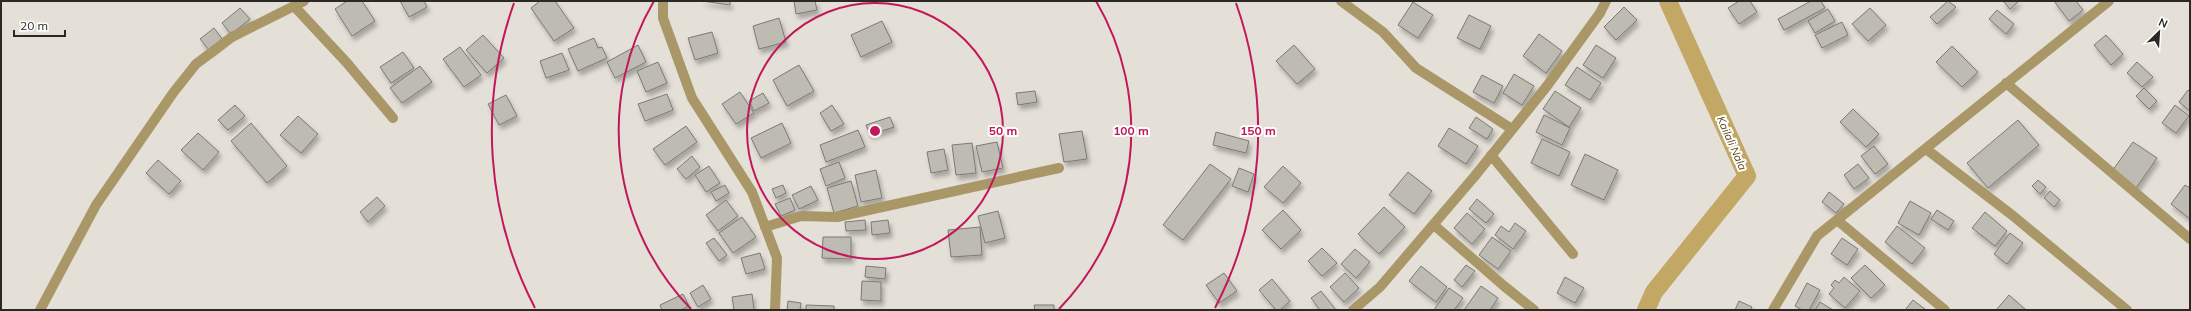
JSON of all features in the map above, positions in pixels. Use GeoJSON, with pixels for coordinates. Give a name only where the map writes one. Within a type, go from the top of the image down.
{"type":"FeatureCollection","features":[{"type":"Feature","properties":{"kind":"street"},"geometry":{"type":"LineString","coordinates":[[40,310],[96,205],[173,93],[196,64],[232,37],[304,1]]}},
{"type":"Feature","properties":{"kind":"street"},"geometry":{"type":"LineString","coordinates":[[663,1],[663,18],[692,98],[752,192],[777,258],[775,310]]}},
{"type":"Feature","properties":{"kind":"street"},"geometry":{"type":"LineString","coordinates":[[1340,1],[1383,32],[1416,68],[1512,129]]}},
{"type":"Feature","properties":{"kind":"street"},"geometry":{"type":"LineString","coordinates":[[1353,310],[1380,287],[1491,155],[1551,80],[1600,13],[1606,1]]}},
{"type":"Feature","properties":{"kind":"street"},"geometry":{"type":"LineString","coordinates":[[1773,310],[1817,236],[2109,1]]}},
{"type":"Feature","properties":{"kind":"street"},"geometry":{"type":"LineString","coordinates":[[294,6],[347,63],[393,118]]}},
{"type":"Feature","properties":{"kind":"street"},"geometry":{"type":"LineString","coordinates":[[2006,84],[2190,239]]}},
{"type":"Feature","properties":{"kind":"street"},"geometry":{"type":"LineString","coordinates":[[1926,149],[2012,215],[2127,310]]}},
{"type":"Feature","properties":{"kind":"street"},"geometry":{"type":"LineString","coordinates":[[1491,155],[1573,254]]}},
{"type":"Feature","properties":{"kind":"street"},"geometry":{"type":"LineString","coordinates":[[765,226],[801,216],[836,218],[1059,168]]}},
{"type":"Feature","properties":{"kind":"street"},"geometry":{"type":"LineString","coordinates":[[1837,220],[1945,310]]}},
{"type":"Feature","properties":{"kind":"street"},"geometry":{"type":"LineString","coordinates":[[1434,224],[1504,286],[1534,310]]}},
{"type":"Feature","properties":{"kind":"building"},"geometry":{"type":"Polygon","coordinates":[[[347,1],[362,1],[375,21],[352,36],[335,9],[347,1]]]}},
{"type":"Feature","properties":{"kind":"building"},"geometry":{"type":"Polygon","coordinates":[[[400,1],[424,1],[427,7],[409,17],[400,1]]]}},
{"type":"Feature","properties":{"kind":"building"},"geometry":{"type":"Polygon","coordinates":[[[540,1],[555,1],[574,28],[554,41],[531,8],[540,1]]]}},
{"type":"Feature","properties":{"kind":"building"},"geometry":{"type":"Polygon","coordinates":[[[702,1],[730,1],[730,5],[702,1]]]}},
{"type":"Feature","properties":{"kind":"building"},"geometry":{"type":"Polygon","coordinates":[[[794,1],[815,1],[817,10],[796,14],[794,1]]]}},
{"type":"Feature","properties":{"kind":"building"},"geometry":{"type":"Polygon","coordinates":[[[1739,1],[1750,1],[1757,12],[1739,24],[1728,8],[1739,1]]]}},
{"type":"Feature","properties":{"kind":"building"},"geometry":{"type":"Polygon","coordinates":[[[1811,1],[1821,1],[1825,8],[1784,30],[1778,19],[1811,1]]]}},
{"type":"Feature","properties":{"kind":"building"},"geometry":{"type":"Polygon","coordinates":[[[1948,1],[1956,7],[1937,24],[1930,17],[1948,1]]]}},
{"type":"Feature","properties":{"kind":"building"},"geometry":{"type":"Polygon","coordinates":[[[2003,1],[2019,1],[2010,9],[2003,1]]]}},
{"type":"Feature","properties":{"kind":"building"},"geometry":{"type":"Polygon","coordinates":[[[2054,1],[2076,1],[2083,10],[2069,21],[2054,1]]]}},
{"type":"Feature","properties":{"kind":"building"},"geometry":{"type":"Polygon","coordinates":[[[1413,2],[1433,15],[1418,38],[1398,25],[1413,2]]]}},
{"type":"Feature","properties":{"kind":"building"},"geometry":{"type":"Polygon","coordinates":[[[1624,7],[1637,20],[1616,40],[1604,27],[1624,7]]]}},
{"type":"Feature","properties":{"kind":"building"},"geometry":{"type":"Polygon","coordinates":[[[240,8],[250,19],[231,34],[222,23],[240,8]]]}},
{"type":"Feature","properties":{"kind":"building"},"geometry":{"type":"Polygon","coordinates":[[[1870,8],[1886,25],[1868,41],[1852,24],[1870,8]]]}},
{"type":"Feature","properties":{"kind":"building"},"geometry":{"type":"Polygon","coordinates":[[[1828,9],[1835,21],[1815,33],[1808,21],[1828,9]]]}},
{"type":"Feature","properties":{"kind":"building"},"geometry":{"type":"Polygon","coordinates":[[[1997,10],[2014,24],[2006,34],[1989,19],[1997,10]]]}},
{"type":"Feature","properties":{"kind":"building"},"geometry":{"type":"Polygon","coordinates":[[[1469,15],[1491,26],[1480,49],[1457,38],[1469,15]]]}},
{"type":"Feature","properties":{"kind":"building"},"geometry":{"type":"Polygon","coordinates":[[[779,18],[786,42],[759,49],[753,26],[779,18]]]}},
{"type":"Feature","properties":{"kind":"building"},"geometry":{"type":"Polygon","coordinates":[[[882,21],[892,42],[861,57],[851,35],[882,21]]]}},
{"type":"Feature","properties":{"kind":"building"},"geometry":{"type":"Polygon","coordinates":[[[1842,22],[1848,35],[1822,48],[1815,35],[1842,22]]]}},
{"type":"Feature","properties":{"kind":"building"},"geometry":{"type":"Polygon","coordinates":[[[214,28],[223,40],[210,51],[200,39],[214,28]]]}},
{"type":"Feature","properties":{"kind":"building"},"geometry":{"type":"Polygon","coordinates":[[[712,32],[718,53],[695,60],[688,38],[712,32]]]}},
{"type":"Feature","properties":{"kind":"building"},"geometry":{"type":"Polygon","coordinates":[[[1539,34],[1562,51],[1546,73],[1523,56],[1539,34]]]}},
{"type":"Feature","properties":{"kind":"building"},"geometry":{"type":"Polygon","coordinates":[[[483,35],[504,58],[487,73],[466,50],[483,35]]]}},
{"type":"Feature","properties":{"kind":"building"},"geometry":{"type":"Polygon","coordinates":[[[2106,35],[2123,54],[2111,65],[2094,45],[2106,35]]]}},
{"type":"Feature","properties":{"kind":"building"},"geometry":{"type":"Polygon","coordinates":[[[594,38],[598,48],[602,47],[607,58],[578,71],[568,49],[594,38]]]}},
{"type":"Feature","properties":{"kind":"building"},"geometry":{"type":"Polygon","coordinates":[[[638,45],[646,62],[615,78],[607,62],[638,45]]]}},
{"type":"Feature","properties":{"kind":"building"},"geometry":{"type":"Polygon","coordinates":[[[1294,45],[1315,69],[1297,84],[1276,61],[1294,45]]]}},
{"type":"Feature","properties":{"kind":"building"},"geometry":{"type":"Polygon","coordinates":[[[1596,45],[1616,58],[1603,78],[1583,65],[1596,45]]]}},
{"type":"Feature","properties":{"kind":"building"},"geometry":{"type":"Polygon","coordinates":[[[1952,46],[1978,72],[1962,87],[1936,62],[1952,46]]]}},
{"type":"Feature","properties":{"kind":"building"},"geometry":{"type":"Polygon","coordinates":[[[460,47],[481,75],[464,87],[443,59],[460,47]]]}},
{"type":"Feature","properties":{"kind":"building"},"geometry":{"type":"Polygon","coordinates":[[[403,52],[414,68],[391,83],[380,67],[403,52]]]}},
{"type":"Feature","properties":{"kind":"building"},"geometry":{"type":"Polygon","coordinates":[[[562,53],[569,70],[546,78],[540,61],[562,53]]]}},
{"type":"Feature","properties":{"kind":"building"},"geometry":{"type":"Polygon","coordinates":[[[658,62],[667,83],[646,92],[637,71],[658,62]]]}},
{"type":"Feature","properties":{"kind":"building"},"geometry":{"type":"Polygon","coordinates":[[[2137,62],[2153,77],[2142,87],[2127,73],[2137,62]]]}},
{"type":"Feature","properties":{"kind":"building"},"geometry":{"type":"Polygon","coordinates":[[[799,65],[814,91],[787,106],[773,80],[799,65]]]}},
{"type":"Feature","properties":{"kind":"building"},"geometry":{"type":"Polygon","coordinates":[[[420,66],[432,82],[402,103],[390,88],[420,66]]]}},
{"type":"Feature","properties":{"kind":"building"},"geometry":{"type":"Polygon","coordinates":[[[1577,67],[1601,83],[1590,100],[1565,85],[1577,67]]]}},
{"type":"Feature","properties":{"kind":"building"},"geometry":{"type":"Polygon","coordinates":[[[1514,74],[1534,86],[1522,105],[1503,93],[1514,74]]]}},
{"type":"Feature","properties":{"kind":"building"},"geometry":{"type":"Polygon","coordinates":[[[1482,75],[1503,86],[1494,103],[1473,92],[1482,75]]]}},
{"type":"Feature","properties":{"kind":"building"},"geometry":{"type":"Polygon","coordinates":[[[2144,88],[2157,101],[2149,109],[2136,96],[2144,88]]]}},
{"type":"Feature","properties":{"kind":"building"},"geometry":{"type":"Polygon","coordinates":[[[2188,90],[2190,92],[2190,111],[2179,102],[2188,90]]]}},
{"type":"Feature","properties":{"kind":"building"},"geometry":{"type":"Polygon","coordinates":[[[1035,91],[1037,102],[1018,105],[1016,93],[1035,91]]]}},
{"type":"Feature","properties":{"kind":"building"},"geometry":{"type":"Polygon","coordinates":[[[1555,91],[1581,108],[1569,127],[1543,109],[1555,91]]]}},
{"type":"Feature","properties":{"kind":"building"},"geometry":{"type":"Polygon","coordinates":[[[740,92],[754,113],[736,124],[722,104],[740,92]]]}},
{"type":"Feature","properties":{"kind":"building"},"geometry":{"type":"Polygon","coordinates":[[[763,93],[769,103],[754,111],[749,101],[763,93]]]}},
{"type":"Feature","properties":{"kind":"building"},"geometry":{"type":"Polygon","coordinates":[[[667,94],[673,110],[645,121],[638,104],[667,94]]]}},
{"type":"Feature","properties":{"kind":"building"},"geometry":{"type":"Polygon","coordinates":[[[506,95],[517,116],[499,125],[488,104],[506,95]]]}},
{"type":"Feature","properties":{"kind":"building"},"geometry":{"type":"Polygon","coordinates":[[[235,105],[245,116],[228,130],[218,120],[235,105]]]}},
{"type":"Feature","properties":{"kind":"building"},"geometry":{"type":"Polygon","coordinates":[[[832,105],[844,124],[831,131],[820,113],[832,105]]]}},
{"type":"Feature","properties":{"kind":"building"},"geometry":{"type":"Polygon","coordinates":[[[2175,105],[2189,116],[2176,133],[2162,123],[2175,105]]]}},
{"type":"Feature","properties":{"kind":"building"},"geometry":{"type":"Polygon","coordinates":[[[1853,109],[1879,134],[1866,147],[1840,122],[1853,109]]]}},
{"type":"Feature","properties":{"kind":"building"},"geometry":{"type":"Polygon","coordinates":[[[1544,115],[1570,128],[1562,145],[1536,132],[1544,115]]]}},
{"type":"Feature","properties":{"kind":"building"},"geometry":{"type":"Polygon","coordinates":[[[298,116],[318,134],[301,153],[280,135],[298,116]]]}},
{"type":"Feature","properties":{"kind":"building"},"geometry":{"type":"Polygon","coordinates":[[[890,117],[894,127],[870,135],[866,125],[890,117]]]}},
{"type":"Feature","properties":{"kind":"building"},"geometry":{"type":"Polygon","coordinates":[[[1476,117],[1493,129],[1487,139],[1469,128],[1476,117]]]}},
{"type":"Feature","properties":{"kind":"building"},"geometry":{"type":"Polygon","coordinates":[[[2018,120],[2039,145],[1988,188],[1967,163],[2018,120]]]}},
{"type":"Feature","properties":{"kind":"building"},"geometry":{"type":"Polygon","coordinates":[[[251,123],[287,166],[267,183],[231,141],[251,123]]]}},
{"type":"Feature","properties":{"kind":"building"},"geometry":{"type":"Polygon","coordinates":[[[782,123],[791,143],[761,158],[751,138],[782,123]]]}},
{"type":"Feature","properties":{"kind":"building"},"geometry":{"type":"Polygon","coordinates":[[[686,126],[697,142],[665,165],[653,149],[686,126]]]}},
{"type":"Feature","properties":{"kind":"building"},"geometry":{"type":"Polygon","coordinates":[[[1449,128],[1478,146],[1466,164],[1438,146],[1449,128]]]}},
{"type":"Feature","properties":{"kind":"building"},"geometry":{"type":"Polygon","coordinates":[[[858,130],[865,147],[826,162],[820,145],[858,130]]]}},
{"type":"Feature","properties":{"kind":"building"},"geometry":{"type":"Polygon","coordinates":[[[1082,131],[1087,159],[1064,162],[1059,134],[1082,131]]]}},
{"type":"Feature","properties":{"kind":"building"},"geometry":{"type":"Polygon","coordinates":[[[1216,132],[1249,141],[1246,153],[1213,145],[1216,132]]]}},
{"type":"Feature","properties":{"kind":"building"},"geometry":{"type":"Polygon","coordinates":[[[198,133],[219,152],[203,170],[181,150],[198,133]]]}},
{"type":"Feature","properties":{"kind":"building"},"geometry":{"type":"Polygon","coordinates":[[[1542,139],[1570,152],[1559,176],[1531,163],[1542,139]]]}},
{"type":"Feature","properties":{"kind":"building"},"geometry":{"type":"Polygon","coordinates":[[[997,142],[1003,168],[982,172],[976,146],[997,142]]]}},
{"type":"Feature","properties":{"kind":"building"},"geometry":{"type":"Polygon","coordinates":[[[2133,142],[2157,158],[2136,188],[2112,171],[2133,142]]]}},
{"type":"Feature","properties":{"kind":"building"},"geometry":{"type":"Polygon","coordinates":[[[972,143],[976,173],[956,175],[952,145],[972,143]]]}},
{"type":"Feature","properties":{"kind":"building"},"geometry":{"type":"Polygon","coordinates":[[[1874,146],[1888,164],[1875,174],[1861,156],[1874,146]]]}},
{"type":"Feature","properties":{"kind":"building"},"geometry":{"type":"Polygon","coordinates":[[[944,149],[948,170],[931,173],[927,152],[944,149]]]}},
{"type":"Feature","properties":{"kind":"building"},"geometry":{"type":"Polygon","coordinates":[[[1585,154],[1618,170],[1604,200],[1571,185],[1585,154]]]}},
{"type":"Feature","properties":{"kind":"building"},"geometry":{"type":"Polygon","coordinates":[[[692,156],[700,167],[686,179],[677,169],[692,156]]]}},
{"type":"Feature","properties":{"kind":"building"},"geometry":{"type":"Polygon","coordinates":[[[158,160],[181,181],[169,194],[146,173],[158,160]]]}},
{"type":"Feature","properties":{"kind":"building"},"geometry":{"type":"Polygon","coordinates":[[[839,162],[845,178],[826,186],[820,169],[839,162]]]}},
{"type":"Feature","properties":{"kind":"building"},"geometry":{"type":"Polygon","coordinates":[[[1210,164],[1231,179],[1183,240],[1163,225],[1210,164]]]}},
{"type":"Feature","properties":{"kind":"building"},"geometry":{"type":"Polygon","coordinates":[[[1858,164],[1869,178],[1854,189],[1844,175],[1858,164]]]}},
{"type":"Feature","properties":{"kind":"building"},"geometry":{"type":"Polygon","coordinates":[[[709,166],[720,183],[706,192],[695,175],[709,166]]]}},
{"type":"Feature","properties":{"kind":"building"},"geometry":{"type":"Polygon","coordinates":[[[1283,166],[1301,183],[1283,203],[1264,187],[1283,166]]]}},
{"type":"Feature","properties":{"kind":"building"},"geometry":{"type":"Polygon","coordinates":[[[1239,168],[1254,174],[1248,192],[1232,186],[1239,168]]]}},
{"type":"Feature","properties":{"kind":"building"},"geometry":{"type":"Polygon","coordinates":[[[876,170],[882,198],[861,202],[855,175],[876,170]]]}},
{"type":"Feature","properties":{"kind":"building"},"geometry":{"type":"Polygon","coordinates":[[[1408,172],[1432,191],[1414,214],[1389,195],[1408,172]]]}},
{"type":"Feature","properties":{"kind":"building"},"geometry":{"type":"Polygon","coordinates":[[[2038,180],[2046,187],[2040,194],[2032,186],[2038,180]]]}},
{"type":"Feature","properties":{"kind":"building"},"geometry":{"type":"Polygon","coordinates":[[[851,181],[858,206],[834,213],[827,188],[851,181]]]}},
{"type":"Feature","properties":{"kind":"building"},"geometry":{"type":"Polygon","coordinates":[[[725,185],[729,193],[716,201],[711,192],[725,185]]]}},
{"type":"Feature","properties":{"kind":"building"},"geometry":{"type":"Polygon","coordinates":[[[783,185],[786,193],[776,198],[772,189],[783,185]]]}},
{"type":"Feature","properties":{"kind":"building"},"geometry":{"type":"Polygon","coordinates":[[[2185,185],[2190,188],[2190,219],[2171,204],[2185,185]]]}},
{"type":"Feature","properties":{"kind":"building"},"geometry":{"type":"Polygon","coordinates":[[[811,186],[818,200],[799,209],[792,195],[811,186]]]}},
{"type":"Feature","properties":{"kind":"building"},"geometry":{"type":"Polygon","coordinates":[[[2050,191],[2060,200],[2054,207],[2044,198],[2050,191]]]}},
{"type":"Feature","properties":{"kind":"building"},"geometry":{"type":"Polygon","coordinates":[[[1829,192],[1844,204],[1836,213],[1822,202],[1829,192]]]}},
{"type":"Feature","properties":{"kind":"building"},"geometry":{"type":"Polygon","coordinates":[[[377,197],[385,206],[368,222],[360,212],[377,197]]]}},
{"type":"Feature","properties":{"kind":"building"},"geometry":{"type":"Polygon","coordinates":[[[790,198],[795,210],[781,216],[775,204],[790,198]]]}},
{"type":"Feature","properties":{"kind":"building"},"geometry":{"type":"Polygon","coordinates":[[[1477,199],[1494,214],[1486,223],[1469,209],[1477,199]]]}},
{"type":"Feature","properties":{"kind":"building"},"geometry":{"type":"Polygon","coordinates":[[[726,200],[738,216],[718,231],[706,215],[726,200]]]}},
{"type":"Feature","properties":{"kind":"building"},"geometry":{"type":"Polygon","coordinates":[[[1910,201],[1931,213],[1919,235],[1898,223],[1910,201]]]}},
{"type":"Feature","properties":{"kind":"building"},"geometry":{"type":"Polygon","coordinates":[[[1384,207],[1405,227],[1379,254],[1358,234],[1384,207]]]}},
{"type":"Feature","properties":{"kind":"building"},"geometry":{"type":"Polygon","coordinates":[[[1283,210],[1301,230],[1281,249],[1262,230],[1283,210]]]}},
{"type":"Feature","properties":{"kind":"building"},"geometry":{"type":"Polygon","coordinates":[[[1937,210],[1954,221],[1948,230],[1931,219],[1937,210]]]}},
{"type":"Feature","properties":{"kind":"building"},"geometry":{"type":"Polygon","coordinates":[[[998,211],[1005,238],[985,243],[978,216],[998,211]]]}},
{"type":"Feature","properties":{"kind":"building"},"geometry":{"type":"Polygon","coordinates":[[[1985,212],[2007,231],[1995,246],[1972,228],[1985,212]]]}},
{"type":"Feature","properties":{"kind":"building"},"geometry":{"type":"Polygon","coordinates":[[[1467,213],[1485,229],[1472,244],[1454,228],[1467,213]]]}},
{"type":"Feature","properties":{"kind":"building"},"geometry":{"type":"Polygon","coordinates":[[[742,217],[756,237],[733,253],[719,233],[742,217]]]}},
{"type":"Feature","properties":{"kind":"building"},"geometry":{"type":"Polygon","coordinates":[[[865,220],[866,230],[846,231],[845,222],[865,220]]]}},
{"type":"Feature","properties":{"kind":"building"},"geometry":{"type":"Polygon","coordinates":[[[888,220],[890,233],[872,235],[871,222],[888,220]]]}},
{"type":"Feature","properties":{"kind":"building"},"geometry":{"type":"Polygon","coordinates":[[[1515,223],[1526,231],[1513,249],[1495,235],[1501,226],[1509,232],[1515,223]]]}},
{"type":"Feature","properties":{"kind":"building"},"geometry":{"type":"Polygon","coordinates":[[[1897,226],[1925,248],[1912,264],[1885,242],[1897,226]]]}},
{"type":"Feature","properties":{"kind":"building"},"geometry":{"type":"Polygon","coordinates":[[[980,227],[982,255],[951,257],[948,230],[980,227]]]}},
{"type":"Feature","properties":{"kind":"building"},"geometry":{"type":"Polygon","coordinates":[[[2010,233],[2023,243],[2007,264],[1994,254],[2010,233]]]}},
{"type":"Feature","properties":{"kind":"building"},"geometry":{"type":"Polygon","coordinates":[[[823,237],[851,237],[851,259],[822,258],[823,237]]]}},
{"type":"Feature","properties":{"kind":"building"},"geometry":{"type":"Polygon","coordinates":[[[1492,237],[1511,251],[1498,269],[1479,255],[1492,237]]]}},
{"type":"Feature","properties":{"kind":"building"},"geometry":{"type":"Polygon","coordinates":[[[714,238],[727,255],[719,261],[706,243],[714,238]]]}},
{"type":"Feature","properties":{"kind":"building"},"geometry":{"type":"Polygon","coordinates":[[[1842,238],[1858,249],[1847,265],[1831,254],[1842,238]]]}},
{"type":"Feature","properties":{"kind":"building"},"geometry":{"type":"Polygon","coordinates":[[[1322,248],[1337,263],[1322,276],[1308,261],[1322,248]]]}},
{"type":"Feature","properties":{"kind":"building"},"geometry":{"type":"Polygon","coordinates":[[[1355,249],[1370,262],[1356,278],[1341,264],[1355,249]]]}},
{"type":"Feature","properties":{"kind":"building"},"geometry":{"type":"Polygon","coordinates":[[[760,253],[765,269],[746,274],[741,258],[760,253]]]}},
{"type":"Feature","properties":{"kind":"building"},"geometry":{"type":"Polygon","coordinates":[[[1466,265],[1475,271],[1462,287],[1454,280],[1466,265]]]}},
{"type":"Feature","properties":{"kind":"building"},"geometry":{"type":"Polygon","coordinates":[[[1865,265],[1885,285],[1871,298],[1851,278],[1865,265]]]}},
{"type":"Feature","properties":{"kind":"building"},"geometry":{"type":"Polygon","coordinates":[[[866,266],[886,268],[885,279],[865,277],[866,266]]]}},
{"type":"Feature","properties":{"kind":"building"},"geometry":{"type":"Polygon","coordinates":[[[1421,266],[1447,287],[1436,302],[1409,281],[1421,266]]]}},
{"type":"Feature","properties":{"kind":"building"},"geometry":{"type":"Polygon","coordinates":[[[1224,273],[1237,291],[1219,303],[1206,285],[1224,273]]]}},
{"type":"Feature","properties":{"kind":"building"},"geometry":{"type":"Polygon","coordinates":[[[1345,273],[1359,288],[1344,302],[1330,287],[1345,273]]]}},
{"type":"Feature","properties":{"kind":"building"},"geometry":{"type":"Polygon","coordinates":[[[1565,277],[1584,288],[1575,303],[1557,293],[1565,277]]]}},
{"type":"Feature","properties":{"kind":"building"},"geometry":{"type":"Polygon","coordinates":[[[1844,277],[1860,291],[1845,308],[1829,294],[1834,288],[1831,285],[1835,280],[1839,283],[1844,277]]]}},
{"type":"Feature","properties":{"kind":"building"},"geometry":{"type":"Polygon","coordinates":[[[1272,279],[1290,301],[1280,310],[1276,310],[1259,290],[1272,279]]]}},
{"type":"Feature","properties":{"kind":"building"},"geometry":{"type":"Polygon","coordinates":[[[862,281],[881,282],[881,301],[861,300],[862,281]]]}},
{"type":"Feature","properties":{"kind":"building"},"geometry":{"type":"Polygon","coordinates":[[[1807,283],[1820,290],[1809,310],[1802,310],[1795,306],[1807,283]]]}},
{"type":"Feature","properties":{"kind":"building"},"geometry":{"type":"Polygon","coordinates":[[[703,285],[711,299],[698,307],[690,293],[703,285]]]}},
{"type":"Feature","properties":{"kind":"building"},"geometry":{"type":"Polygon","coordinates":[[[1481,286],[1498,298],[1490,310],[1464,310],[1481,286]]]}},
{"type":"Feature","properties":{"kind":"building"},"geometry":{"type":"Polygon","coordinates":[[[1449,288],[1463,298],[1454,310],[1434,310],[1449,288]]]}},
{"type":"Feature","properties":{"kind":"building"},"geometry":{"type":"Polygon","coordinates":[[[1321,291],[1336,310],[1320,310],[1311,298],[1321,291]]]}},
{"type":"Feature","properties":{"kind":"building"},"geometry":{"type":"Polygon","coordinates":[[[683,294],[689,306],[681,310],[662,310],[660,305],[683,294]]]}},
{"type":"Feature","properties":{"kind":"building"},"geometry":{"type":"Polygon","coordinates":[[[752,294],[754,310],[734,310],[732,297],[752,294]]]}},
{"type":"Feature","properties":{"kind":"building"},"geometry":{"type":"Polygon","coordinates":[[[2009,295],[2026,310],[1996,310],[2009,295]]]}},
{"type":"Feature","properties":{"kind":"building"},"geometry":{"type":"Polygon","coordinates":[[[1913,300],[1926,310],[1905,310],[1913,300]]]}},
{"type":"Feature","properties":{"kind":"building"},"geometry":{"type":"Polygon","coordinates":[[[788,301],[801,303],[800,310],[787,310],[788,301]]]}},
{"type":"Feature","properties":{"kind":"building"},"geometry":{"type":"Polygon","coordinates":[[[1739,301],[1752,307],[1751,310],[1735,310],[1739,301]]]}},
{"type":"Feature","properties":{"kind":"building"},"geometry":{"type":"Polygon","coordinates":[[[1820,302],[1833,310],[1815,310],[1820,302]]]}},
{"type":"Feature","properties":{"kind":"building"},"geometry":{"type":"Polygon","coordinates":[[[806,305],[834,306],[834,310],[806,310],[806,305]]]}},
{"type":"Feature","properties":{"kind":"building"},"geometry":{"type":"Polygon","coordinates":[[[1034,305],[1054,305],[1054,310],[1035,310],[1034,305]]]}},
{"type":"Feature","properties":{"kind":"waterway","name":"Kailali Nala"},"geometry":{"type":"LineString","coordinates":[[1646,310],[1654,292],[1747,176],[1668,1]]}}]}
